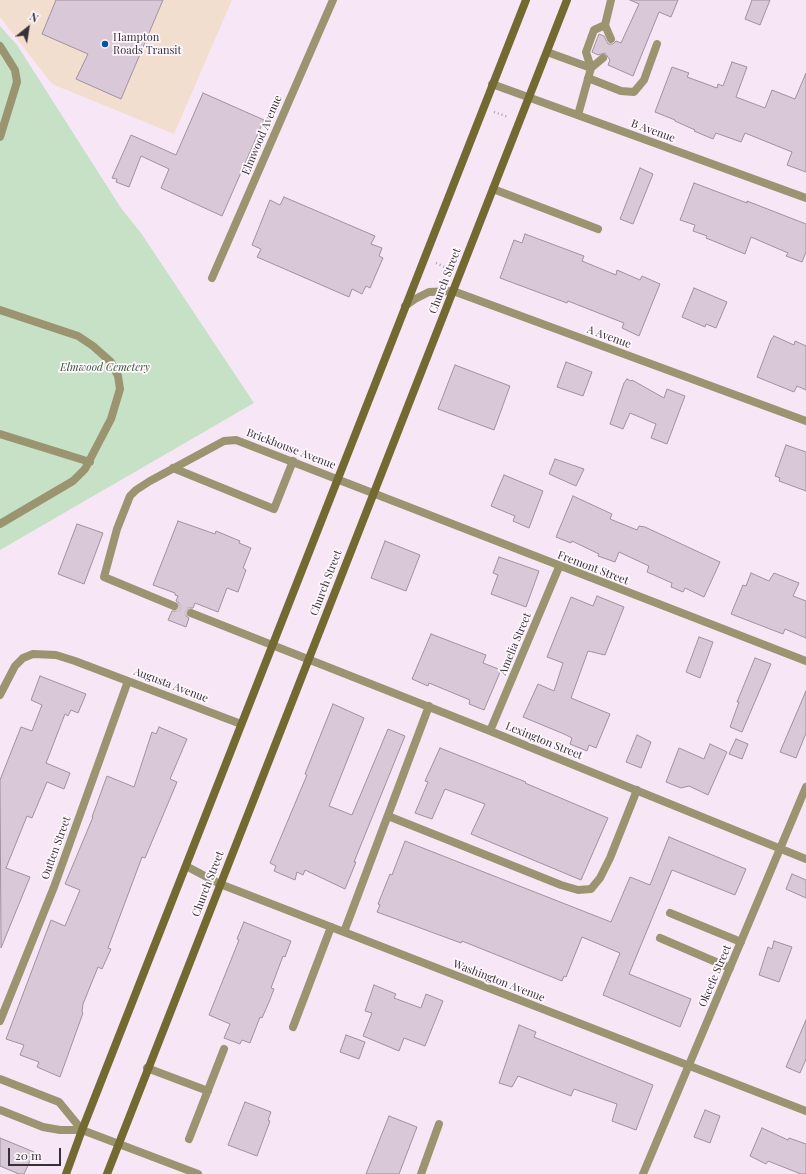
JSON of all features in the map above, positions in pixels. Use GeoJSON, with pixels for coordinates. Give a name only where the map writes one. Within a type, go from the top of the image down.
{"type":"FeatureCollection","features":[{"type":"Feature","properties":{"kind":"main road"},"geometry":{"type":"LineString","coordinates":[[66,1174],[272,644],[526,0]]}},
{"type":"Feature","properties":{"kind":"main road","name":"Church Street"},"geometry":{"type":"LineString","coordinates":[[107,1174],[147,1068],[567,0]]}},
{"type":"Feature","properties":{"kind":"street","name":"Elmwood Avenue"},"geometry":{"type":"LineString","coordinates":[[212,278],[333,0]]}},
{"type":"Feature","properties":{"kind":"street"},"geometry":{"type":"LineString","coordinates":[[611,39],[605,24],[612,0]]}},
{"type":"Feature","properties":{"kind":"street"},"geometry":{"type":"LineString","coordinates":[[578,115],[591,68],[586,52],[594,30],[605,24]]}},
{"type":"Feature","properties":{"kind":"street"},"geometry":{"type":"LineString","coordinates":[[588,78],[621,90],[634,92],[644,80],[657,44]]}},
{"type":"Feature","properties":{"kind":"street"},"geometry":{"type":"LineString","coordinates":[[0,46],[15,70],[17,82],[0,137]]}},
{"type":"Feature","properties":{"kind":"street"},"geometry":{"type":"LineString","coordinates":[[547,52],[591,68]]}},
{"type":"Feature","properties":{"kind":"street"},"geometry":{"type":"LineString","coordinates":[[591,68],[604,58]]}},
{"type":"Feature","properties":{"kind":"street","name":"B Avenue"},"geometry":{"type":"LineString","coordinates":[[492,84],[806,198]]}},
{"type":"Feature","properties":{"kind":"street"},"geometry":{"type":"LineString","coordinates":[[493,189],[598,229]]}},
{"type":"Feature","properties":{"kind":"street","name":"A Avenue"},"geometry":{"type":"LineString","coordinates":[[405,306],[429,292],[453,291],[806,421]]}},
{"type":"Feature","properties":{"kind":"street"},"geometry":{"type":"LineString","coordinates":[[0,310],[78,336],[93,346],[111,362],[118,376],[119,397],[111,419],[90,462],[73,481],[0,524]]}},
{"type":"Feature","properties":{"kind":"street"},"geometry":{"type":"LineString","coordinates":[[0,434],[90,462]]}},
{"type":"Feature","properties":{"kind":"street","name":"Brickhouse Avenue"},"geometry":{"type":"LineString","coordinates":[[174,606],[104,577],[117,529],[130,496],[150,481],[173,468],[224,441],[236,440],[293,461],[373,494]]}},
{"type":"Feature","properties":{"kind":"street"},"geometry":{"type":"LineString","coordinates":[[173,468],[274,509],[293,461]]}},
{"type":"Feature","properties":{"kind":"street","name":"Fremont Street"},"geometry":{"type":"LineString","coordinates":[[373,494],[806,661]]}},
{"type":"Feature","properties":{"kind":"street","name":"Amelia Street"},"geometry":{"type":"LineString","coordinates":[[490,731],[559,566]]}},
{"type":"Feature","properties":{"kind":"street","name":"Lexington Street"},"geometry":{"type":"LineString","coordinates":[[191,613],[429,706],[806,859]]}},
{"type":"Feature","properties":{"kind":"street","name":"Augusta Avenue"},"geometry":{"type":"LineString","coordinates":[[0,695],[15,666],[23,658],[33,654],[56,655],[93,667],[241,724]]}},
{"type":"Feature","properties":{"kind":"street","name":"Outten Street"},"geometry":{"type":"LineString","coordinates":[[0,1021],[54,887],[128,681]]}},
{"type":"Feature","properties":{"kind":"street"},"geometry":{"type":"LineString","coordinates":[[344,932],[429,706]]}},
{"type":"Feature","properties":{"kind":"street","name":"Okeefe Street"},"geometry":{"type":"LineString","coordinates":[[643,1174],[806,787]]}},
{"type":"Feature","properties":{"kind":"street"},"geometry":{"type":"LineString","coordinates":[[388,816],[561,886],[578,890],[591,889],[600,878],[610,858],[636,790]]}},
{"type":"Feature","properties":{"kind":"street","name":"Washington Avenue"},"geometry":{"type":"LineString","coordinates":[[186,866],[220,884],[688,1067],[806,1111]]}},
{"type":"Feature","properties":{"kind":"street"},"geometry":{"type":"LineString","coordinates":[[670,913],[741,942]]}},
{"type":"Feature","properties":{"kind":"street"},"geometry":{"type":"LineString","coordinates":[[294,1027],[331,927]]}},
{"type":"Feature","properties":{"kind":"street"},"geometry":{"type":"LineString","coordinates":[[660,938],[730,968]]}},
{"type":"Feature","properties":{"kind":"street"},"geometry":{"type":"LineString","coordinates":[[189,1139],[224,1049]]}},
{"type":"Feature","properties":{"kind":"street"},"geometry":{"type":"LineString","coordinates":[[147,1068],[208,1091]]}},
{"type":"Feature","properties":{"kind":"street"},"geometry":{"type":"LineString","coordinates":[[0,1079],[59,1102],[82,1130]]}},
{"type":"Feature","properties":{"kind":"street"},"geometry":{"type":"LineString","coordinates":[[0,1110],[43,1127],[60,1130],[82,1130],[198,1174]]}},
{"type":"Feature","properties":{"kind":"street"},"geometry":{"type":"LineString","coordinates":[[422,1174],[439,1124]]}},
{"type":"Feature","properties":{"kind":"path"},"geometry":{"type":"LineString","coordinates":[[493,111],[508,118]]}},
{"type":"Feature","properties":{"kind":"path"},"geometry":{"type":"LineString","coordinates":[[432,261],[449,269]]}},
{"type":"Feature","properties":{"kind":"shaded area"},"geometry":{"type":"Polygon","coordinates":[[[0,0],[232,0],[174,134],[52,84],[0,17],[0,0]]]}},
{"type":"Feature","properties":{"kind":"green space","name":"Elmwood Cemetery"},"geometry":{"type":"Polygon","coordinates":[[[0,26],[17,45],[121,208],[141,233],[254,403],[0,550],[0,26]]]}},
{"type":"Feature","properties":{"kind":"building","name":"Hampton Roads Transit"},"geometry":{"type":"Polygon","coordinates":[[[56,0],[163,0],[121,99],[76,79],[88,54],[42,34],[56,0]]]}},
{"type":"Feature","properties":{"kind":"building"},"geometry":{"type":"Polygon","coordinates":[[[630,0],[678,0],[671,17],[659,12],[633,76],[608,65],[610,60],[605,53],[598,55],[592,52],[599,34],[604,36],[608,44],[613,44],[616,41],[621,43],[639,4],[630,0]]]}},
{"type":"Feature","properties":{"kind":"building"},"geometry":{"type":"Polygon","coordinates":[[[752,0],[770,0],[760,25],[745,19],[752,0]]]}},
{"type":"Feature","properties":{"kind":"building"},"geometry":{"type":"Polygon","coordinates":[[[732,62],[747,67],[736,97],[765,108],[772,90],[795,99],[806,73],[806,172],[787,165],[792,152],[745,133],[741,142],[716,133],[713,139],[655,112],[672,67],[689,73],[687,77],[717,88],[718,84],[723,86],[732,62]]]}},
{"type":"Feature","properties":{"kind":"building"},"geometry":{"type":"Polygon","coordinates":[[[203,93],[264,120],[222,216],[161,188],[169,169],[141,156],[129,187],[116,182],[117,179],[112,178],[131,135],[176,155],[203,93]]]}},
{"type":"Feature","properties":{"kind":"building"},"geometry":{"type":"Polygon","coordinates":[[[640,168],[653,174],[633,224],[620,219],[640,168]]]}},
{"type":"Feature","properties":{"kind":"building"},"geometry":{"type":"Polygon","coordinates":[[[694,183],[747,203],[747,201],[806,224],[806,252],[802,262],[786,256],[788,253],[751,237],[745,254],[693,231],[695,225],[680,220],[694,183]]]}},
{"type":"Feature","properties":{"kind":"building"},"geometry":{"type":"Polygon","coordinates":[[[284,197],[375,236],[371,244],[382,248],[379,256],[383,258],[370,288],[366,286],[362,294],[352,289],[349,297],[257,257],[261,249],[252,245],[270,200],[280,205],[284,197]]]}},
{"type":"Feature","properties":{"kind":"building"},"geometry":{"type":"Polygon","coordinates":[[[525,234],[584,256],[582,261],[616,275],[617,270],[640,280],[642,276],[660,284],[639,336],[622,328],[624,323],[568,301],[567,303],[500,278],[514,240],[522,243],[525,234]]]}},
{"type":"Feature","properties":{"kind":"building"},"geometry":{"type":"Polygon","coordinates":[[[694,288],[727,302],[716,328],[706,324],[705,327],[682,317],[694,288]]]}},
{"type":"Feature","properties":{"kind":"building"},"geometry":{"type":"Polygon","coordinates":[[[774,336],[794,345],[795,341],[806,346],[806,390],[797,386],[794,392],[757,377],[771,340],[774,336]]]}},
{"type":"Feature","properties":{"kind":"building"},"geometry":{"type":"Polygon","coordinates":[[[566,362],[592,372],[583,396],[557,387],[566,362]]]}},
{"type":"Feature","properties":{"kind":"building"},"geometry":{"type":"Polygon","coordinates":[[[455,365],[510,386],[494,430],[438,409],[455,365]]]}},
{"type":"Feature","properties":{"kind":"building"},"geometry":{"type":"Polygon","coordinates":[[[627,379],[632,380],[664,398],[667,389],[685,396],[667,444],[651,438],[656,424],[630,413],[623,429],[610,424],[624,383],[627,379]]]}},
{"type":"Feature","properties":{"kind":"building"},"geometry":{"type":"Polygon","coordinates":[[[786,445],[806,452],[806,491],[779,481],[780,478],[775,476],[786,445]]]}},
{"type":"Feature","properties":{"kind":"building"},"geometry":{"type":"Polygon","coordinates":[[[555,459],[584,469],[576,486],[549,474],[555,459]]]}},
{"type":"Feature","properties":{"kind":"building"},"geometry":{"type":"Polygon","coordinates":[[[504,475],[543,491],[529,528],[513,521],[515,516],[491,506],[504,475]]]}},
{"type":"Feature","properties":{"kind":"building"},"geometry":{"type":"Polygon","coordinates":[[[573,496],[612,514],[610,519],[637,530],[639,526],[645,527],[720,562],[704,597],[685,588],[683,592],[671,587],[672,583],[647,572],[649,566],[619,552],[615,562],[598,556],[599,554],[572,541],[571,543],[556,537],[573,496]]]}},
{"type":"Feature","properties":{"kind":"building"},"geometry":{"type":"Polygon","coordinates":[[[178,521],[215,534],[216,531],[240,541],[239,543],[251,548],[243,568],[246,570],[238,592],[227,588],[218,612],[195,603],[193,608],[188,608],[186,611],[186,616],[189,618],[186,627],[168,620],[172,611],[177,611],[179,608],[179,603],[176,601],[178,596],[175,595],[175,593],[153,585],[178,521]]]}},
{"type":"Feature","properties":{"kind":"building"},"geometry":{"type":"Polygon","coordinates":[[[77,524],[103,533],[84,584],[58,574],[77,524]]]}},
{"type":"Feature","properties":{"kind":"building"},"geometry":{"type":"Polygon","coordinates":[[[385,541],[420,555],[406,591],[371,578],[385,541]]]}},
{"type":"Feature","properties":{"kind":"building"},"geometry":{"type":"Polygon","coordinates":[[[499,557],[539,571],[526,607],[491,594],[498,575],[493,573],[499,557]]]}},
{"type":"Feature","properties":{"kind":"building"},"geometry":{"type":"Polygon","coordinates":[[[751,573],[769,581],[774,573],[799,583],[793,596],[806,601],[806,638],[785,629],[783,634],[731,614],[743,585],[746,586],[751,573]]]}},
{"type":"Feature","properties":{"kind":"building"},"geometry":{"type":"Polygon","coordinates":[[[597,596],[624,607],[605,655],[588,651],[571,698],[610,714],[596,748],[589,745],[587,751],[570,744],[572,738],[523,717],[538,684],[554,691],[563,663],[547,657],[571,597],[593,606],[597,596]]]}},
{"type":"Feature","properties":{"kind":"building"},"geometry":{"type":"Polygon","coordinates":[[[431,634],[486,655],[483,663],[501,670],[484,710],[469,704],[470,700],[429,683],[428,686],[412,679],[431,634]]]}},
{"type":"Feature","properties":{"kind":"building"},"geometry":{"type":"Polygon","coordinates":[[[699,637],[713,642],[700,678],[686,672],[699,637]]]}},
{"type":"Feature","properties":{"kind":"building"},"geometry":{"type":"Polygon","coordinates":[[[755,658],[771,664],[742,732],[730,727],[739,702],[737,702],[755,658]]]}},
{"type":"Feature","properties":{"kind":"building"},"geometry":{"type":"Polygon","coordinates":[[[40,676],[86,694],[78,713],[71,710],[68,716],[65,714],[46,763],[70,773],[64,789],[47,782],[32,818],[27,816],[6,868],[30,877],[1,948],[0,780],[21,727],[32,731],[42,705],[31,700],[40,676]]]}},
{"type":"Feature","properties":{"kind":"building"},"geometry":{"type":"Polygon","coordinates":[[[806,691],[806,733],[796,758],[780,752],[806,691]]]}},
{"type":"Feature","properties":{"kind":"building"},"geometry":{"type":"Polygon","coordinates":[[[333,704],[364,718],[329,806],[352,815],[388,729],[405,736],[354,862],[356,862],[345,889],[305,870],[303,875],[297,872],[295,880],[274,871],[276,866],[270,863],[307,775],[305,774],[333,704]]]}},
{"type":"Feature","properties":{"kind":"building"},"geometry":{"type":"Polygon","coordinates":[[[159,727],[187,739],[170,779],[177,782],[145,858],[142,857],[108,948],[111,949],[102,969],[98,967],[83,1004],[83,1013],[60,1077],[37,1067],[39,1062],[20,1055],[24,1045],[6,1039],[51,920],[65,926],[80,890],[65,884],[93,817],[107,776],[134,787],[152,732],[156,734],[159,727]]]}},
{"type":"Feature","properties":{"kind":"building"},"geometry":{"type":"Polygon","coordinates":[[[637,735],[651,742],[641,768],[626,762],[637,735]]]}},
{"type":"Feature","properties":{"kind":"building"},"geometry":{"type":"Polygon","coordinates":[[[736,739],[748,744],[742,759],[729,754],[736,739]]]}},
{"type":"Feature","properties":{"kind":"building"},"geometry":{"type":"Polygon","coordinates":[[[710,744],[727,752],[708,795],[689,786],[681,788],[666,782],[679,748],[704,759],[710,744]]]}},
{"type":"Feature","properties":{"kind":"building"},"geometry":{"type":"Polygon","coordinates":[[[440,748],[526,782],[525,783],[608,818],[581,880],[471,834],[485,804],[445,789],[432,819],[415,813],[428,782],[425,781],[440,748]]]}},
{"type":"Feature","properties":{"kind":"building"},"geometry":{"type":"Polygon","coordinates":[[[669,837],[746,869],[735,895],[672,870],[629,974],[691,999],[680,1027],[603,995],[620,953],[582,937],[566,977],[564,976],[562,981],[462,941],[461,943],[377,912],[380,905],[378,904],[390,874],[392,875],[405,841],[611,922],[630,877],[650,885],[669,837]]]}},
{"type":"Feature","properties":{"kind":"building"},"geometry":{"type":"Polygon","coordinates":[[[792,874],[806,880],[806,898],[786,889],[792,874]]]}},
{"type":"Feature","properties":{"kind":"building"},"geometry":{"type":"Polygon","coordinates":[[[244,922],[291,941],[285,957],[283,956],[271,988],[274,989],[269,1002],[262,1018],[260,1017],[250,1043],[242,1040],[240,1044],[224,1038],[230,1024],[209,1015],[239,940],[237,939],[244,922]]]}},
{"type":"Feature","properties":{"kind":"building"},"geometry":{"type":"Polygon","coordinates":[[[774,941],[792,947],[779,982],[759,975],[768,947],[772,949],[774,941]]]}},
{"type":"Feature","properties":{"kind":"building"},"geometry":{"type":"Polygon","coordinates":[[[374,985],[396,994],[394,998],[421,1008],[426,994],[443,1001],[425,1046],[404,1038],[399,1051],[363,1036],[372,1013],[365,1011],[374,985]]]}},
{"type":"Feature","properties":{"kind":"building"},"geometry":{"type":"Polygon","coordinates":[[[806,1020],[806,1059],[800,1073],[786,1067],[806,1020]]]}},
{"type":"Feature","properties":{"kind":"building"},"geometry":{"type":"Polygon","coordinates":[[[519,1025],[536,1032],[534,1037],[653,1085],[636,1130],[612,1121],[617,1104],[574,1089],[571,1096],[518,1076],[512,1087],[499,1083],[519,1025]]]}},
{"type":"Feature","properties":{"kind":"building"},"geometry":{"type":"Polygon","coordinates":[[[346,1035],[365,1042],[359,1059],[340,1052],[346,1035]]]}},
{"type":"Feature","properties":{"kind":"building"},"geometry":{"type":"Polygon","coordinates":[[[245,1102],[271,1112],[268,1120],[270,1121],[257,1156],[228,1145],[245,1102]]]}},
{"type":"Feature","properties":{"kind":"building"},"geometry":{"type":"Polygon","coordinates":[[[705,1110],[720,1116],[710,1143],[694,1137],[705,1110]]]}},
{"type":"Feature","properties":{"kind":"building"},"geometry":{"type":"Polygon","coordinates":[[[389,1116],[417,1127],[399,1174],[366,1174],[389,1116]]]}},
{"type":"Feature","properties":{"kind":"building"},"geometry":{"type":"Polygon","coordinates":[[[762,1128],[788,1140],[789,1138],[806,1144],[806,1174],[801,1174],[768,1161],[766,1164],[750,1156],[762,1128]]]}},
{"type":"Feature","properties":{"kind":"building"},"geometry":{"type":"Polygon","coordinates":[[[0,1138],[34,1152],[24,1174],[19,1174],[0,1166],[0,1138]]]}},
{"type":"Feature","properties":{"kind":"tunnel"},"geometry":{"type":"LineString","coordinates":[[174,606],[191,613]]}},
{"type":"Feature","properties":{"kind":"place","name":"Hampton Roads Transit"},"geometry":{"type":"Point","coordinates":[105,44]}}]}
